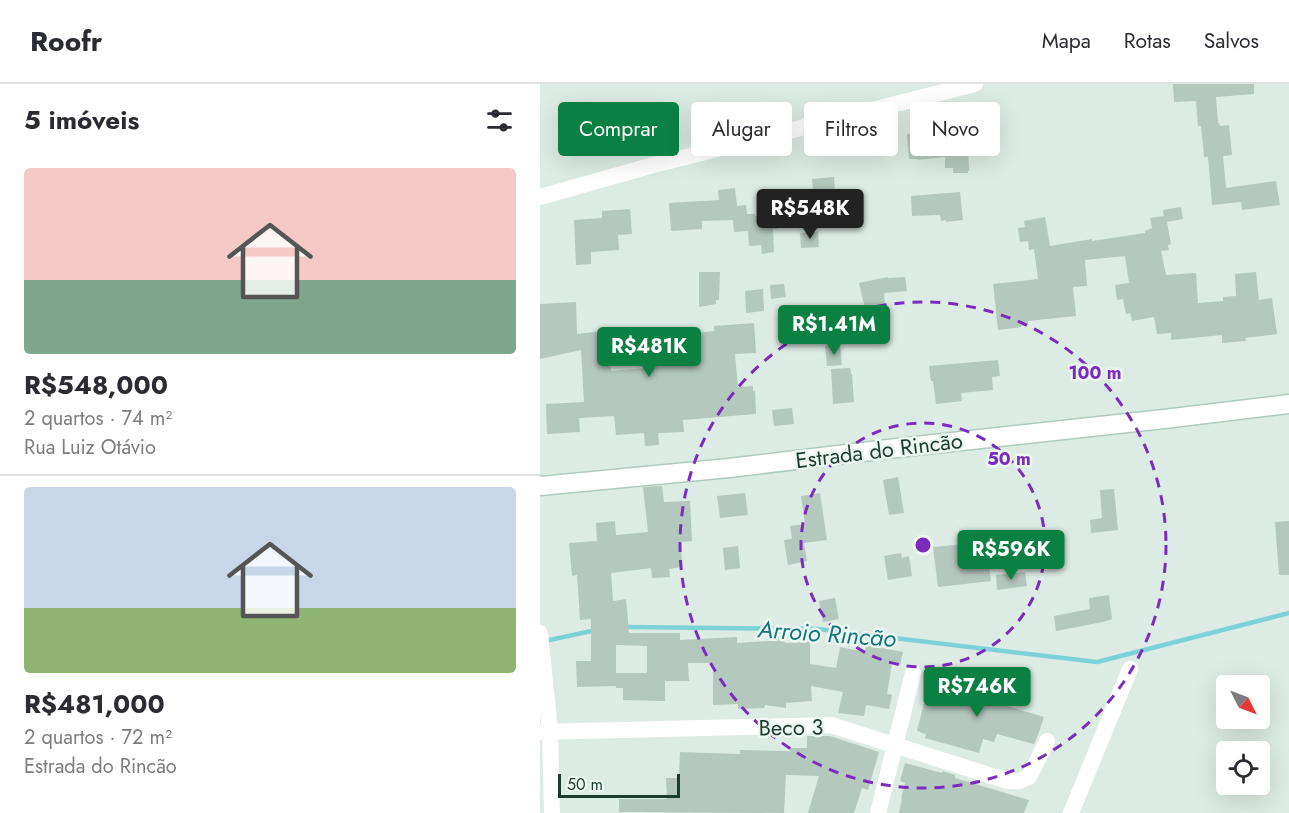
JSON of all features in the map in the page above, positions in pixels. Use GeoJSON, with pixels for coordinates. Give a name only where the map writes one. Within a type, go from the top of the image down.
{"type":"FeatureCollection","features":[{"type":"Feature","properties":{"kind":"street"},"geometry":{"type":"LineString","coordinates":[[540,197],[650,166],[975,84]]}},
{"type":"Feature","properties":{"kind":"street","name":"Estrada do Rincão"},"geometry":{"type":"LineString","coordinates":[[540,486],[729,468],[1289,404]]}},
{"type":"Feature","properties":{"kind":"street"},"geometry":{"type":"LineString","coordinates":[[540,633],[552,813]]}},
{"type":"Feature","properties":{"kind":"street"},"geometry":{"type":"LineString","coordinates":[[1071,813],[1130,669]]}},
{"type":"Feature","properties":{"kind":"street"},"geometry":{"type":"LineString","coordinates":[[878,813],[913,673]]}},
{"type":"Feature","properties":{"kind":"street","name":"Beco 3"},"geometry":{"type":"LineString","coordinates":[[545,731],[831,725],[1008,782],[1019,782],[1029,777],[1047,741]]}},
{"type":"Feature","properties":{"kind":"building"},"geometry":{"type":"Polygon","coordinates":[[[1173,84],[1254,84],[1254,94],[1216,97],[1218,123],[1220,126],[1229,125],[1232,155],[1223,156],[1226,188],[1276,181],[1280,205],[1242,210],[1241,202],[1212,205],[1208,157],[1204,157],[1196,101],[1174,102],[1173,84]]]}},
{"type":"Feature","properties":{"kind":"building"},"geometry":{"type":"Polygon","coordinates":[[[907,134],[910,134],[910,156],[968,156],[968,173],[953,173],[953,168],[945,168],[945,157],[909,159],[907,134]]]}},
{"type":"Feature","properties":{"kind":"building"},"geometry":{"type":"Polygon","coordinates":[[[834,177],[835,192],[830,192],[831,202],[814,203],[812,179],[834,177]]]}},
{"type":"Feature","properties":{"kind":"building"},"geometry":{"type":"Polygon","coordinates":[[[735,188],[737,206],[746,205],[747,214],[776,215],[777,229],[773,229],[774,252],[762,254],[761,245],[749,246],[748,231],[734,232],[733,220],[702,221],[702,229],[671,231],[669,203],[719,200],[718,190],[735,188]]]}},
{"type":"Feature","properties":{"kind":"building"},"geometry":{"type":"Polygon","coordinates":[[[960,192],[963,220],[946,222],[946,220],[941,221],[940,215],[912,216],[911,196],[960,192]]]}},
{"type":"Feature","properties":{"kind":"building"},"geometry":{"type":"Polygon","coordinates":[[[1181,207],[1183,219],[1167,222],[1171,244],[1168,245],[1169,250],[1161,251],[1166,275],[1196,273],[1198,303],[1223,301],[1223,297],[1236,296],[1235,274],[1256,272],[1259,300],[1272,298],[1277,334],[1245,338],[1246,341],[1222,343],[1222,335],[1171,340],[1171,333],[1157,334],[1154,317],[1132,321],[1130,313],[1126,314],[1123,299],[1117,300],[1115,285],[1129,283],[1125,256],[1085,260],[1087,286],[1073,287],[1076,316],[1028,321],[1028,325],[998,330],[993,284],[1038,279],[1034,249],[1029,250],[1028,241],[1020,242],[1018,228],[1025,227],[1024,221],[1045,217],[1050,246],[1145,233],[1152,228],[1150,218],[1164,216],[1163,210],[1181,207]]]}},
{"type":"Feature","properties":{"kind":"building"},"geometry":{"type":"Polygon","coordinates":[[[630,209],[632,234],[618,235],[619,250],[591,252],[591,264],[576,265],[574,220],[602,218],[602,211],[630,209]]]}},
{"type":"Feature","properties":{"kind":"building"},"geometry":{"type":"Polygon","coordinates":[[[818,232],[819,247],[801,248],[800,233],[818,232]]]}},
{"type":"Feature","properties":{"kind":"building"},"geometry":{"type":"Polygon","coordinates":[[[699,272],[720,272],[719,300],[716,300],[716,304],[699,307],[699,272]]]}},
{"type":"Feature","properties":{"kind":"building"},"geometry":{"type":"Polygon","coordinates":[[[888,277],[905,277],[907,291],[884,293],[888,337],[864,339],[862,314],[866,313],[859,283],[888,277]]]}},
{"type":"Feature","properties":{"kind":"building"},"geometry":{"type":"Polygon","coordinates":[[[784,284],[786,297],[771,299],[770,285],[784,284]]]}},
{"type":"Feature","properties":{"kind":"building"},"geometry":{"type":"Polygon","coordinates":[[[763,289],[764,311],[746,313],[745,291],[763,289]]]}},
{"type":"Feature","properties":{"kind":"building"},"geometry":{"type":"Polygon","coordinates":[[[576,302],[577,334],[602,331],[604,340],[609,340],[611,371],[646,368],[644,337],[668,335],[668,346],[696,344],[696,333],[714,331],[714,326],[754,323],[756,353],[735,354],[738,387],[753,386],[756,414],[683,420],[684,432],[658,433],[659,445],[645,446],[644,433],[616,435],[614,416],[579,418],[580,432],[547,434],[546,404],[584,402],[581,350],[540,359],[540,304],[576,302]]]}},
{"type":"Feature","properties":{"kind":"building"},"geometry":{"type":"Polygon","coordinates":[[[840,345],[842,365],[827,366],[825,346],[840,345]]]}},
{"type":"Feature","properties":{"kind":"building"},"geometry":{"type":"Polygon","coordinates":[[[998,360],[1000,376],[992,377],[993,390],[961,393],[962,401],[936,404],[929,366],[998,360]]]}},
{"type":"Feature","properties":{"kind":"building"},"geometry":{"type":"Polygon","coordinates":[[[850,368],[854,402],[833,404],[831,369],[850,368]]]}},
{"type":"Feature","properties":{"kind":"building"},"geometry":{"type":"Polygon","coordinates":[[[792,408],[794,424],[774,426],[772,410],[792,408]]]}},
{"type":"Feature","properties":{"kind":"building"},"geometry":{"type":"Polygon","coordinates":[[[898,477],[904,513],[889,515],[883,480],[898,477]]]}},
{"type":"Feature","properties":{"kind":"building"},"geometry":{"type":"Polygon","coordinates":[[[662,486],[664,502],[690,501],[692,541],[681,542],[682,567],[669,569],[670,577],[652,578],[651,568],[611,573],[613,601],[626,599],[629,633],[680,633],[680,640],[737,637],[737,643],[784,640],[785,643],[810,642],[810,664],[836,668],[840,647],[865,652],[866,645],[903,652],[900,665],[892,663],[887,694],[892,695],[889,709],[866,705],[864,716],[838,713],[843,692],[811,686],[812,701],[786,703],[786,708],[765,705],[764,708],[738,709],[738,704],[713,705],[713,663],[688,663],[689,681],[665,681],[665,701],[623,700],[623,688],[616,688],[616,686],[577,687],[576,661],[591,661],[591,619],[580,620],[577,575],[572,576],[569,543],[597,541],[596,523],[615,521],[616,535],[648,532],[643,487],[662,486]],[[616,645],[616,673],[647,673],[647,646],[616,645]]]}},
{"type":"Feature","properties":{"kind":"building"},"geometry":{"type":"Polygon","coordinates":[[[1114,489],[1118,530],[1091,533],[1090,520],[1102,518],[1100,490],[1114,489]]]}},
{"type":"Feature","properties":{"kind":"building"},"geometry":{"type":"Polygon","coordinates":[[[745,493],[748,515],[720,518],[717,496],[745,493]]]}},
{"type":"Feature","properties":{"kind":"building"},"geometry":{"type":"Polygon","coordinates":[[[820,493],[827,540],[804,543],[807,561],[788,565],[784,540],[792,539],[790,526],[805,524],[801,496],[820,493]]]}},
{"type":"Feature","properties":{"kind":"building"},"geometry":{"type":"Polygon","coordinates":[[[1289,521],[1289,575],[1279,575],[1275,522],[1289,521]]]}},
{"type":"Feature","properties":{"kind":"building"},"geometry":{"type":"Polygon","coordinates":[[[986,542],[991,581],[938,587],[933,547],[986,542]]]}},
{"type":"Feature","properties":{"kind":"building"},"geometry":{"type":"Polygon","coordinates":[[[738,546],[740,568],[725,570],[723,548],[738,546]]]}},
{"type":"Feature","properties":{"kind":"building"},"geometry":{"type":"Polygon","coordinates":[[[901,553],[902,558],[909,556],[912,576],[888,580],[884,556],[901,553]]]}},
{"type":"Feature","properties":{"kind":"building"},"geometry":{"type":"Polygon","coordinates":[[[1025,572],[1027,586],[997,590],[996,575],[1025,572]]]}},
{"type":"Feature","properties":{"kind":"building"},"geometry":{"type":"Polygon","coordinates":[[[1109,595],[1112,619],[1056,631],[1054,616],[1090,609],[1089,598],[1109,595]]]}},
{"type":"Feature","properties":{"kind":"building"},"geometry":{"type":"Polygon","coordinates":[[[835,598],[839,619],[823,622],[819,601],[835,598]]]}},
{"type":"Feature","properties":{"kind":"building"},"geometry":{"type":"Polygon","coordinates":[[[999,684],[1012,687],[1007,706],[1044,717],[1034,744],[997,734],[994,742],[983,739],[979,753],[925,738],[926,734],[917,731],[924,703],[931,705],[936,692],[964,698],[963,685],[999,684]]]}},
{"type":"Feature","properties":{"kind":"building"},"geometry":{"type":"Polygon","coordinates":[[[807,736],[830,736],[879,752],[868,790],[862,788],[854,813],[808,813],[819,776],[786,775],[784,813],[619,812],[619,799],[667,799],[666,778],[679,778],[680,752],[740,754],[740,750],[790,751],[790,748],[807,748],[807,736]]]}},
{"type":"Feature","properties":{"kind":"building"},"geometry":{"type":"Polygon","coordinates":[[[905,763],[942,773],[942,771],[955,775],[955,778],[1029,800],[1024,813],[899,813],[905,783],[900,781],[905,763]]]}},
{"type":"Feature","properties":{"kind":"waterway","name":"Arroio Rincão"},"geometry":{"type":"LineString","coordinates":[[625,627],[818,629],[1097,662],[1289,613]]}},
{"type":"Feature","properties":{"kind":"waterway","name":"Arroio Rincão"},"geometry":{"type":"LineString","coordinates":[[545,641],[596,630]]}}]}
